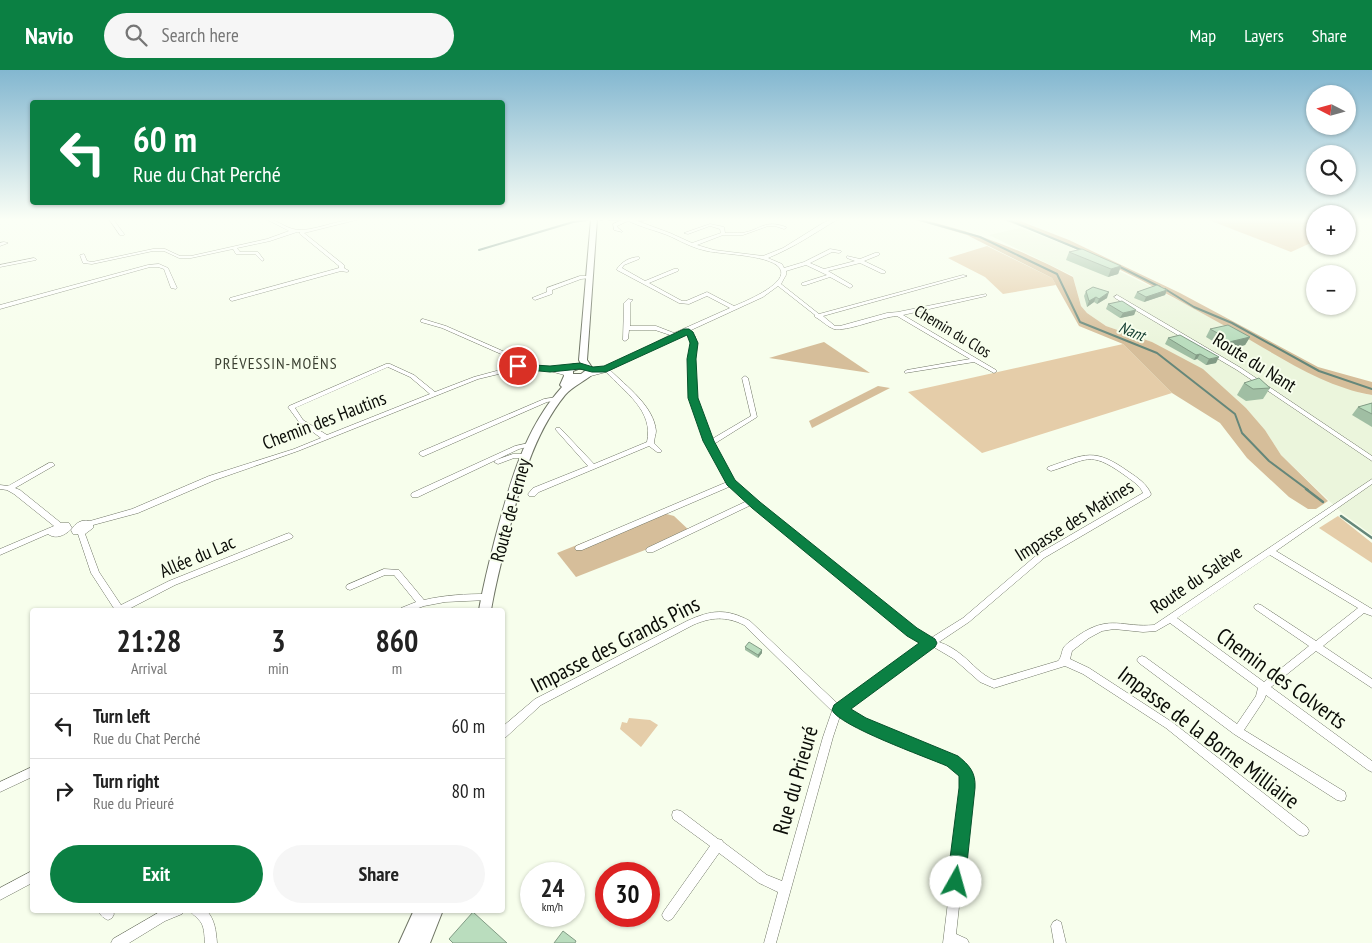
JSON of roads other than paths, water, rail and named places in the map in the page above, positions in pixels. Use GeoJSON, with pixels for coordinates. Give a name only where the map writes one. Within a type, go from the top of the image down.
{"type":"FeatureCollection","features":[{"type":"Feature","properties":{"kind":"main road"},"geometry":{"type":"LineString","coordinates":[[579,370],[591,260]]}},
{"type":"Feature","properties":{"kind":"main road","name":"Route de Ferney"},"geometry":{"type":"LineString","coordinates":[[485,608],[514,486],[526,451],[560,394],[579,370]]}},
{"type":"Feature","properties":{"kind":"main road"},"geometry":{"type":"LineString","coordinates":[[408,943],[422,913]]}},
{"type":"Feature","properties":{"kind":"main road"},"geometry":{"type":"LineString","coordinates":[[421,943],[433,913]]}},
{"type":"Feature","properties":{"kind":"street"},"geometry":{"type":"LineString","coordinates":[[0,266],[22,260]]}},
{"type":"Feature","properties":{"kind":"street"},"geometry":{"type":"LineString","coordinates":[[36,260],[38,264]]}},
{"type":"Feature","properties":{"kind":"street"},"geometry":{"type":"LineString","coordinates":[[84,260],[85,262],[92,263],[108,260]]}},
{"type":"Feature","properties":{"kind":"street"},"geometry":{"type":"LineString","coordinates":[[335,260],[342,266],[341,269]]}},
{"type":"Feature","properties":{"kind":"street"},"geometry":{"type":"LineString","coordinates":[[633,260],[622,264],[619,269],[680,302],[686,302],[707,294],[734,308]]}},
{"type":"Feature","properties":{"kind":"street"},"geometry":{"type":"LineString","coordinates":[[767,260],[783,270]]}},
{"type":"Feature","properties":{"kind":"street"},"geometry":{"type":"LineString","coordinates":[[783,270],[813,260]]}},
{"type":"Feature","properties":{"kind":"street"},"geometry":{"type":"LineString","coordinates":[[855,260],[883,272]]}},
{"type":"Feature","properties":{"kind":"street"},"geometry":{"type":"LineString","coordinates":[[824,271],[865,260]]}},
{"type":"Feature","properties":{"kind":"street"},"geometry":{"type":"LineString","coordinates":[[806,263],[850,286]]}},
{"type":"Feature","properties":{"kind":"street"},"geometry":{"type":"LineString","coordinates":[[1,305],[159,265],[166,268],[174,288]]}},
{"type":"Feature","properties":{"kind":"street"},"geometry":{"type":"LineString","coordinates":[[232,299],[341,269],[347,271]]}},
{"type":"Feature","properties":{"kind":"street"},"geometry":{"type":"LineString","coordinates":[[646,282],[676,270]]}},
{"type":"Feature","properties":{"kind":"street"},"geometry":{"type":"LineString","coordinates":[[579,370],[600,373],[765,293],[778,284],[784,274],[783,270]]}},
{"type":"Feature","properties":{"kind":"street"},"geometry":{"type":"LineString","coordinates":[[804,284],[831,275]]}},
{"type":"Feature","properties":{"kind":"street","name":"Chemin du Clos"},"geometry":{"type":"LineString","coordinates":[[816,316],[965,276]]}},
{"type":"Feature","properties":{"kind":"street"},"geometry":{"type":"LineString","coordinates":[[535,298],[550,293],[549,289],[580,278],[590,277]]}},
{"type":"Feature","properties":{"kind":"street","name":"Chemin du Clos"},"geometry":{"type":"LineString","coordinates":[[778,284],[801,301],[816,316],[836,328],[887,315],[984,295]]}},
{"type":"Feature","properties":{"kind":"street","name":"Route du Nant"},"geometry":{"type":"LineString","coordinates":[[1117,297],[1232,365],[1372,459]]}},
{"type":"Feature","properties":{"kind":"street"},"geometry":{"type":"LineString","coordinates":[[625,339],[627,303],[630,300]]}},
{"type":"Feature","properties":{"kind":"street","name":"Chemin du Clos"},"geometry":{"type":"LineString","coordinates":[[898,314],[994,371]]}},
{"type":"Feature","properties":{"kind":"street"},"geometry":{"type":"LineString","coordinates":[[423,321],[444,327],[512,357],[518,366]]}},
{"type":"Feature","properties":{"kind":"street"},"geometry":{"type":"LineString","coordinates":[[627,328],[656,328],[676,336]]}},
{"type":"Feature","properties":{"kind":"street"},"geometry":{"type":"LineString","coordinates":[[686,331],[692,336],[694,343],[692,359],[693,398],[710,443],[732,483],[752,502],[912,632],[930,643]]}},
{"type":"Feature","properties":{"kind":"street"},"geometry":{"type":"LineString","coordinates":[[907,372],[975,360]]}},
{"type":"Feature","properties":{"kind":"street"},"geometry":{"type":"LineString","coordinates":[[326,438],[301,421],[290,408],[388,365],[412,376],[434,394]]}},
{"type":"Feature","properties":{"kind":"street","name":"Chemin des Hautins"},"geometry":{"type":"LineString","coordinates":[[0,552],[59,530],[83,529],[212,478],[326,438],[476,378],[518,366],[579,370]]}},
{"type":"Feature","properties":{"kind":"street"},"geometry":{"type":"LineString","coordinates":[[532,494],[536,490],[650,443],[652,438],[651,424],[639,401],[606,369]]}},
{"type":"Feature","properties":{"kind":"street"},"geometry":{"type":"LineString","coordinates":[[710,443],[754,417],[745,378]]}},
{"type":"Feature","properties":{"kind":"street"},"geometry":{"type":"LineString","coordinates":[[422,454],[560,394]]}},
{"type":"Feature","properties":{"kind":"street"},"geometry":{"type":"LineString","coordinates":[[558,428],[594,467]]}},
{"type":"Feature","properties":{"kind":"street"},"geometry":{"type":"LineString","coordinates":[[650,443],[659,451]]}},
{"type":"Feature","properties":{"kind":"street"},"geometry":{"type":"LineString","coordinates":[[415,495],[517,447],[526,451]]}},
{"type":"Feature","properties":{"kind":"street"},"geometry":{"type":"LineString","coordinates":[[424,496],[526,451]]}},
{"type":"Feature","properties":{"kind":"street","name":"Impasse des Matines"},"geometry":{"type":"LineString","coordinates":[[930,643],[966,620],[1041,556],[1147,494],[1141,484],[1104,458],[1084,457],[1051,469]]}},
{"type":"Feature","properties":{"kind":"street"},"geometry":{"type":"LineString","coordinates":[[9,488],[51,465]]}},
{"type":"Feature","properties":{"kind":"street","name":"Route du Salève"},"geometry":{"type":"LineString","coordinates":[[930,643],[948,650],[980,677],[994,684],[1054,667],[1064,661],[1068,649],[1104,626],[1156,628],[1372,481]]}},
{"type":"Feature","properties":{"kind":"street"},"geometry":{"type":"LineString","coordinates":[[579,548],[732,483]]}},
{"type":"Feature","properties":{"kind":"street"},"geometry":{"type":"LineString","coordinates":[[0,487],[9,488],[59,530]]}},
{"type":"Feature","properties":{"kind":"street"},"geometry":{"type":"LineString","coordinates":[[650,550],[752,502]]}},
{"type":"Feature","properties":{"kind":"street"},"geometry":{"type":"LineString","coordinates":[[83,529],[95,573],[119,608]]}},
{"type":"Feature","properties":{"kind":"street","name":"Allée du Lac"},"geometry":{"type":"LineString","coordinates":[[124,608],[172,583],[289,536]]}},
{"type":"Feature","properties":{"kind":"street"},"geometry":{"type":"LineString","coordinates":[[1238,731],[1261,697],[1264,688],[1315,646],[1368,610],[1270,550]]}},
{"type":"Feature","properties":{"kind":"street"},"geometry":{"type":"LineString","coordinates":[[350,587],[384,572],[396,572],[422,603]]}},
{"type":"Feature","properties":{"kind":"street"},"geometry":{"type":"LineString","coordinates":[[409,608],[422,603],[444,599],[487,597]]}},
{"type":"Feature","properties":{"kind":"street"},"geometry":{"type":"LineString","coordinates":[[1258,607],[1372,684]]}},
{"type":"Feature","properties":{"kind":"street","name":"Impasse des Grands Pins"},"geometry":{"type":"LineString","coordinates":[[505,731],[538,702],[705,615],[735,616],[747,623],[839,710],[861,723],[952,761],[965,772],[968,779],[949,941]]}},
{"type":"Feature","properties":{"kind":"street","name":"Chemin des Colverts"},"geometry":{"type":"LineString","coordinates":[[1170,619],[1372,767]]}},
{"type":"Feature","properties":{"kind":"street","name":"Rue du Prieuré"},"geometry":{"type":"LineString","coordinates":[[770,943],[828,737],[839,710],[930,643]]}},
{"type":"Feature","properties":{"kind":"street"},"geometry":{"type":"LineString","coordinates":[[1142,660],[1238,731],[1341,796]]}},
{"type":"Feature","properties":{"kind":"street","name":"Impasse de la Borne Milliaire"},"geometry":{"type":"LineString","coordinates":[[1064,661],[1086,671],[1169,725],[1303,831]]}},
{"type":"Feature","properties":{"kind":"street"},"geometry":{"type":"LineString","coordinates":[[0,787],[30,773]]}},
{"type":"Feature","properties":{"kind":"street"},"geometry":{"type":"LineString","coordinates":[[677,815],[763,879],[785,889]]}},
{"type":"Feature","properties":{"kind":"street"},"geometry":{"type":"LineString","coordinates":[[668,915],[718,844]]}},
{"type":"Feature","properties":{"kind":"street"},"geometry":{"type":"LineString","coordinates":[[0,894],[30,878]]}},
{"type":"Feature","properties":{"kind":"street"},"geometry":{"type":"LineString","coordinates":[[117,943],[171,913]]}},
{"type":"Feature","properties":{"kind":"street"},"geometry":{"type":"LineString","coordinates":[[203,913],[208,920],[211,943]]}},
{"type":"Feature","properties":{"kind":"street"},"geometry":{"type":"LineString","coordinates":[[1057,926],[1060,943]]}},
{"type":"Feature","properties":{"kind":"street"},"geometry":{"type":"LineString","coordinates":[[949,941],[963,943]]}},
{"type":"Feature","properties":{"kind":"waterway","name":"Nant"},"geometry":{"type":"LineString","coordinates":[[1027,260],[1057,274],[1080,322],[1157,353],[1235,414],[1242,433],[1269,461],[1308,490]]}},
{"type":"Feature","properties":{"kind":"waterway","name":"Nant"},"geometry":{"type":"LineString","coordinates":[[1118,266],[1160,287]]}},
{"type":"Feature","properties":{"kind":"waterway","name":"Nant"},"geometry":{"type":"LineString","coordinates":[[1165,289],[1194,307],[1232,323],[1319,371],[1372,389]]}},
{"type":"Feature","properties":{"kind":"waterway","name":"Nant"},"geometry":{"type":"LineString","coordinates":[[1306,489],[1323,502]]}},
{"type":"Feature","properties":{"kind":"waterway","name":"Nant"},"geometry":{"type":"LineString","coordinates":[[1341,516],[1372,538]]}},
{"type":"Feature","properties":{"kind":"district","name":"PRÉVESSIN-MOËNS"},"geometry":{"type":"Point","coordinates":[276,363]}}]}
